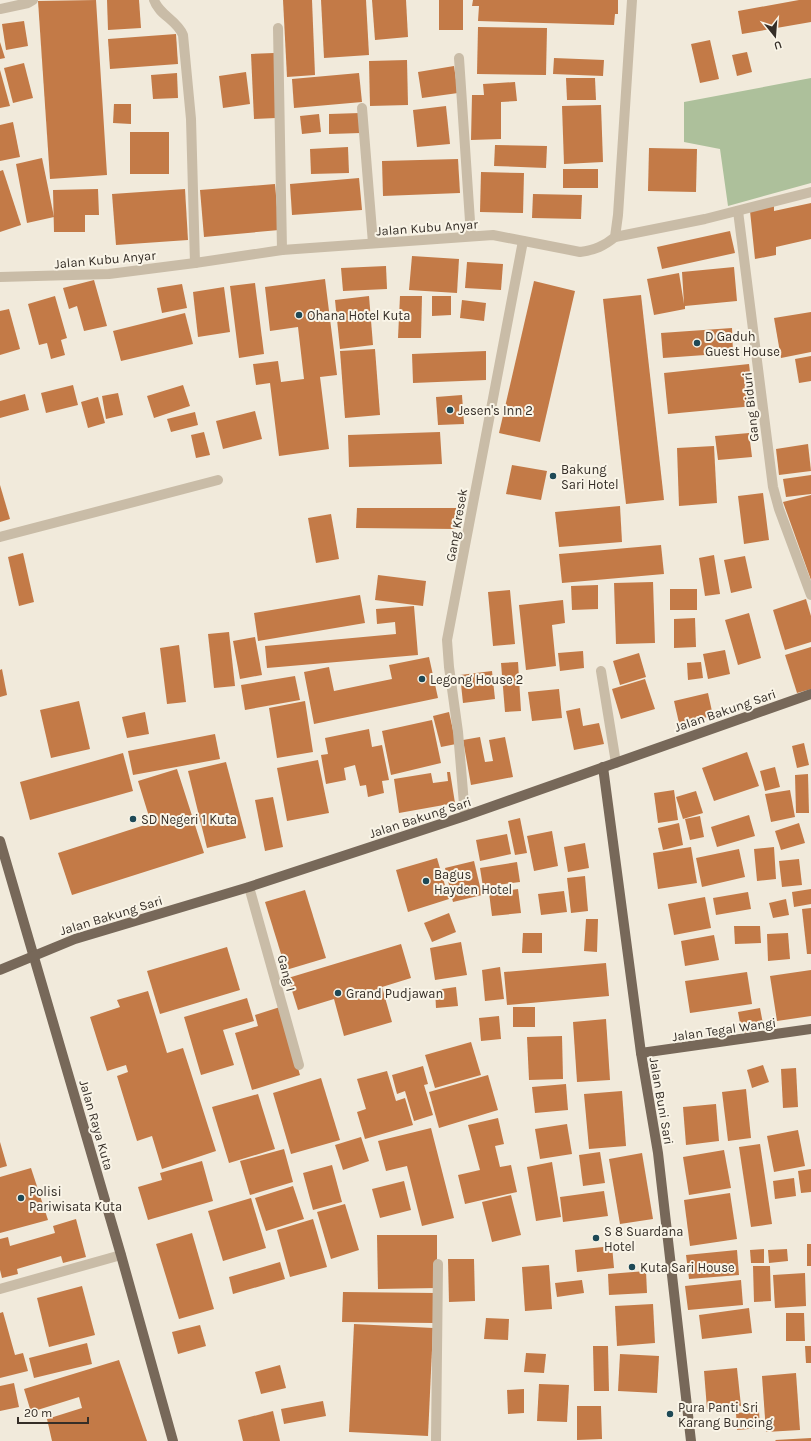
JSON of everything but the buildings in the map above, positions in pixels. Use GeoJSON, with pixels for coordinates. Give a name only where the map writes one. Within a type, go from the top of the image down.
{"type":"FeatureCollection","features":[{"type":"Feature","properties":{"kind":"main road","name":"Jalan Bakung Sari"},"geometry":{"type":"LineString","coordinates":[[0,970],[75,938],[249,887],[465,816],[811,694]]}},
{"type":"Feature","properties":{"kind":"main road","name":"Jalan Buni Sari"},"geometry":{"type":"LineString","coordinates":[[603,767],[641,1054],[658,1153],[691,1441]]}},
{"type":"Feature","properties":{"kind":"main road","name":"Jalan Raya Kuta"},"geometry":{"type":"LineString","coordinates":[[0,841],[121,1255],[173,1441]]}},
{"type":"Feature","properties":{"kind":"main road","name":"Jalan Tegal Wangi"},"geometry":{"type":"LineString","coordinates":[[641,1054],[811,1029]]}},
{"type":"Feature","properties":{"kind":"street"},"geometry":{"type":"LineString","coordinates":[[0,9],[22,5],[33,0]]}},
{"type":"Feature","properties":{"kind":"street"},"geometry":{"type":"LineString","coordinates":[[154,0],[156,6],[180,30],[182,35],[190,119],[194,263]]}},
{"type":"Feature","properties":{"kind":"street"},"geometry":{"type":"LineString","coordinates":[[632,0],[622,165],[615,237],[738,211],[811,192]]}},
{"type":"Feature","properties":{"kind":"street"},"geometry":{"type":"LineString","coordinates":[[278,28],[282,250]]}},
{"type":"Feature","properties":{"kind":"street"},"geometry":{"type":"LineString","coordinates":[[459,58],[471,236]]}},
{"type":"Feature","properties":{"kind":"street"},"geometry":{"type":"LineString","coordinates":[[362,108],[373,243]]}},
{"type":"Feature","properties":{"kind":"street","name":"Gang Biduri"},"geometry":{"type":"LineString","coordinates":[[738,211],[774,487],[779,509],[811,595]]}},
{"type":"Feature","properties":{"kind":"street","name":"Jalan Kubu Anyar"},"geometry":{"type":"LineString","coordinates":[[0,277],[109,274],[282,250],[493,235],[580,252],[594,250],[605,246],[615,237]]}},
{"type":"Feature","properties":{"kind":"street","name":"Gang Kresek"},"geometry":{"type":"LineString","coordinates":[[465,816],[458,732],[449,667],[447,640],[523,241]]}},
{"type":"Feature","properties":{"kind":"street"},"geometry":{"type":"LineString","coordinates":[[0,537],[218,480]]}},
{"type":"Feature","properties":{"kind":"street"},"geometry":{"type":"LineString","coordinates":[[601,671],[616,762]]}},
{"type":"Feature","properties":{"kind":"street","name":"Gang I"},"geometry":{"type":"LineString","coordinates":[[249,887],[299,1065]]}},
{"type":"Feature","properties":{"kind":"street"},"geometry":{"type":"LineString","coordinates":[[0,1289],[121,1255]]}},
{"type":"Feature","properties":{"kind":"street"},"geometry":{"type":"LineString","coordinates":[[436,1441],[438,1264]]}},
{"type":"Feature","properties":{"kind":"green space"},"geometry":{"type":"Polygon","coordinates":[[[811,78],[811,183],[728,206],[720,149],[684,142],[684,102],[811,78]]]}},
{"type":"Feature","properties":{"kind":"place","name":"Ohana Hotel Kuta"},"geometry":{"type":"Point","coordinates":[299,315]}},
{"type":"Feature","properties":{"kind":"place","name":"D Gaduh Guest House"},"geometry":{"type":"Point","coordinates":[697,343]}},
{"type":"Feature","properties":{"kind":"place","name":"Jesen's Inn 2"},"geometry":{"type":"Point","coordinates":[450,410]}},
{"type":"Feature","properties":{"kind":"place","name":"Bakung Sari Hotel"},"geometry":{"type":"Point","coordinates":[553,476]}},
{"type":"Feature","properties":{"kind":"place","name":"Legong House 2"},"geometry":{"type":"Point","coordinates":[422,679]}},
{"type":"Feature","properties":{"kind":"place","name":"SD Negeri 1 Kuta"},"geometry":{"type":"Point","coordinates":[133,819]}},
{"type":"Feature","properties":{"kind":"place","name":"Bagus Hayden Hotel"},"geometry":{"type":"Point","coordinates":[426,881]}},
{"type":"Feature","properties":{"kind":"place","name":"Grand Pudjawan"},"geometry":{"type":"Point","coordinates":[338,993]}},
{"type":"Feature","properties":{"kind":"place","name":"Polisi Pariwisata Kuta"},"geometry":{"type":"Point","coordinates":[21,1198]}},
{"type":"Feature","properties":{"kind":"place","name":"S 8 Suardana Hotel"},"geometry":{"type":"Point","coordinates":[596,1238]}},
{"type":"Feature","properties":{"kind":"place","name":"Kuta Sari House"},"geometry":{"type":"Point","coordinates":[632,1267]}},
{"type":"Feature","properties":{"kind":"place","name":"Pura Panti Sri Karang Buncing"},"geometry":{"type":"Point","coordinates":[670,1414]}}]}
